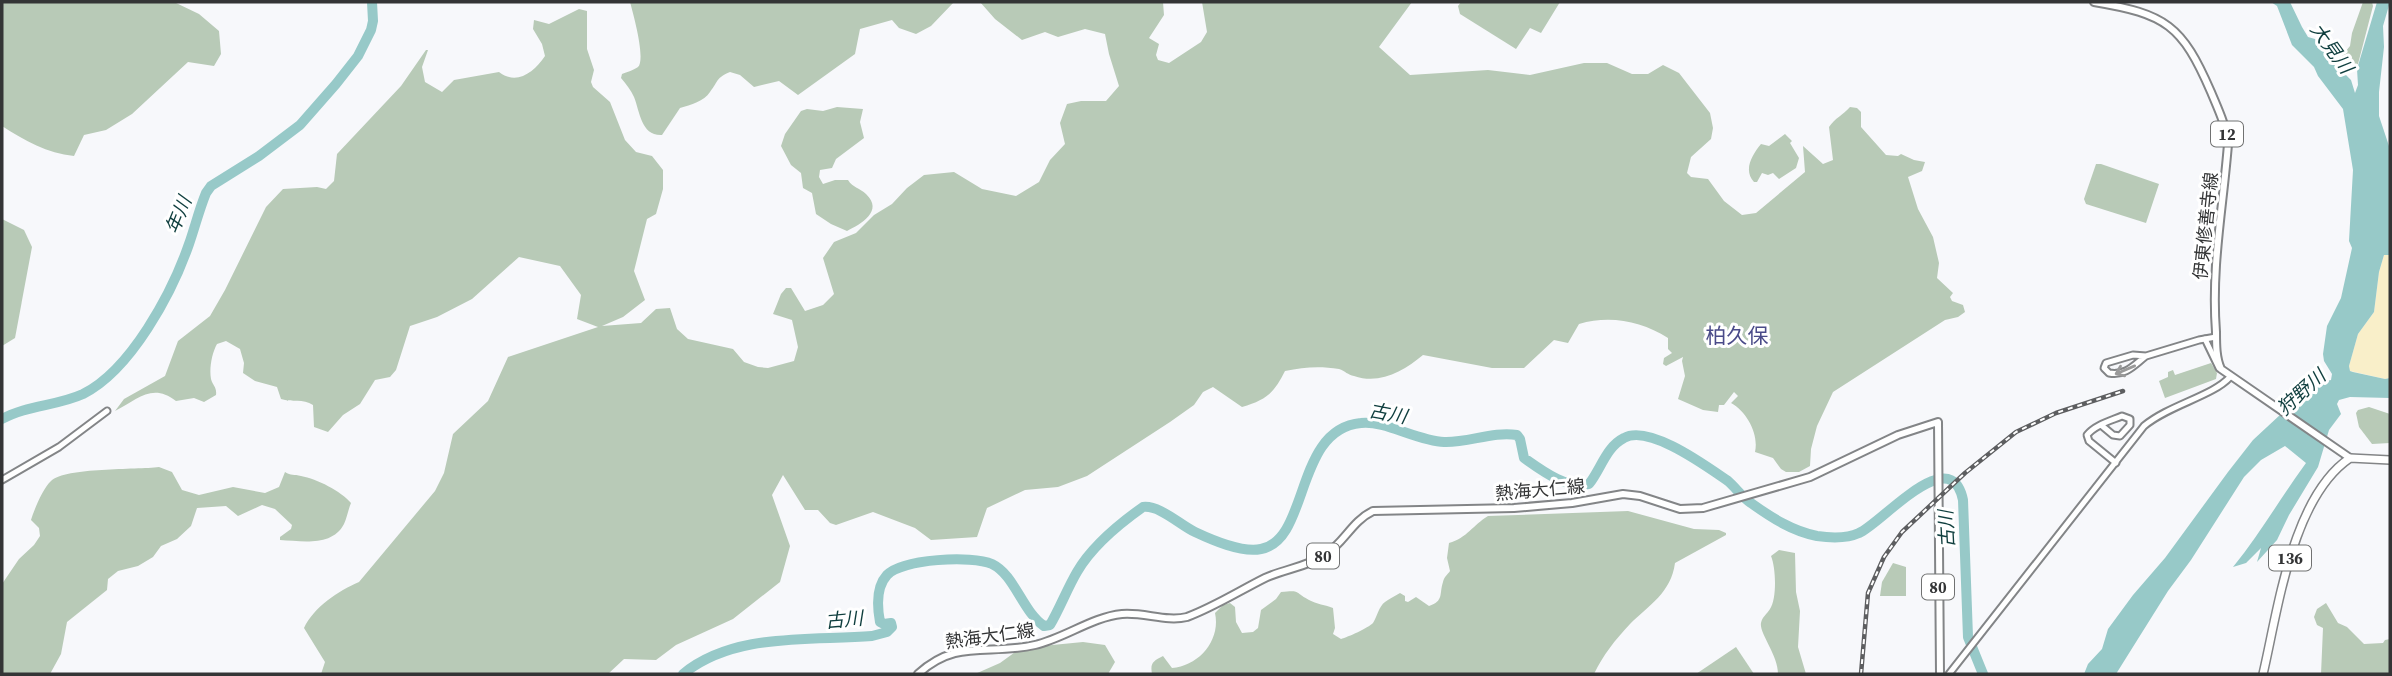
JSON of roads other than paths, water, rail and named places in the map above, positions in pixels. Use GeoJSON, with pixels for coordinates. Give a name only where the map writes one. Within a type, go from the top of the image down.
{"type":"FeatureCollection","features":[{"type":"Feature","properties":{"kind":"highway"},"geometry":{"type":"LineString","coordinates":[[2350,458],[2390,460]]}},
{"type":"Feature","properties":{"kind":"highway","name":"136"},"geometry":{"type":"LineString","coordinates":[[2263,674],[2287,568],[2299,530],[2318,493],[2350,458]]}},
{"type":"Feature","properties":{"kind":"main road","name":"伊東修善寺線"},"geometry":{"type":"LineString","coordinates":[[2094,2],[2132,8],[2148,14],[2180,36],[2197,59],[2224,125],[2228,144],[2214,273],[2216,338],[2221,369]]}},
{"type":"Feature","properties":{"kind":"main road"},"geometry":{"type":"LineString","coordinates":[[2221,369],[2350,458]]}},
{"type":"Feature","properties":{"kind":"main road","name":"熱海大仁線"},"geometry":{"type":"LineString","coordinates":[[918,674],[937,658],[952,652],[1035,645],[1107,617],[1124,614],[1176,620],[1187,617],[1267,577],[1313,562],[1338,545],[1354,525],[1373,511],[1527,507],[1623,494],[1640,496],[1680,509],[1703,508],[1810,477],[1898,435],[1938,422],[1940,674]]}},
{"type":"Feature","properties":{"kind":"street"},"geometry":{"type":"LineString","coordinates":[[2146,356],[2132,369],[2115,374],[2104,368],[2106,363],[2133,355],[2146,356],[2216,338]]}},
{"type":"Feature","properties":{"kind":"street"},"geometry":{"type":"LineString","coordinates":[[2205,339],[2214,361],[2221,369]]}},
{"type":"Feature","properties":{"kind":"street"},"geometry":{"type":"LineString","coordinates":[[1949,674],[2144,426],[2157,415],[2222,385],[2230,377]]}},
{"type":"Feature","properties":{"kind":"street"},"geometry":{"type":"LineString","coordinates":[[2,480],[59,447],[107,411]]}},
{"type":"Feature","properties":{"kind":"street"},"geometry":{"type":"LineString","coordinates":[[2101,425],[2113,435],[2120,436],[2131,421],[2125,415],[2101,425],[2089,432],[2088,438],[2116,463]]}},
{"type":"Feature","properties":{"kind":"water"},"geometry":{"type":"Polygon","coordinates":[[[2271,2],[2290,2],[2308,37],[2315,39],[2334,57],[2351,80],[2355,93],[2358,85],[2357,69],[2377,2],[2390,2],[2383,26],[2379,116],[2390,149],[2390,255],[2384,255],[2374,312],[2358,334],[2349,366],[2353,372],[2390,378],[2390,398],[2350,397],[2339,400],[2337,404],[2341,414],[2329,430],[2318,467],[2277,540],[2257,562],[2261,548],[2246,563],[2233,567],[2306,463],[2285,446],[2261,460],[2244,477],[2116,674],[2084,674],[2088,664],[2102,649],[2108,629],[2253,440],[2310,387],[2331,380],[2332,374],[2323,354],[2327,326],[2341,298],[2352,248],[2349,241],[2353,170],[2343,109],[2314,67],[2292,45],[2277,6],[2271,2]]]}},
{"type":"Feature","properties":{"kind":"waterway","name":"年川"},"geometry":{"type":"LineString","coordinates":[[2,419],[83,394],[101,383],[133,349],[161,307],[182,264],[206,193],[211,186],[259,156],[300,125],[336,84],[358,56],[371,30],[372,2]]}},
{"type":"Feature","properties":{"kind":"waterway","name":"古川"},"geometry":{"type":"LineString","coordinates":[[683,674],[725,651],[749,645],[798,639],[872,636],[887,632],[892,627],[891,623],[880,622],[878,610],[878,597],[883,580],[895,570],[922,562],[954,559],[992,564],[1007,576],[1036,619],[1044,626],[1050,625],[1077,572],[1090,553],[1143,507],[1163,512],[1195,532],[1218,542],[1245,549],[1261,549],[1277,541],[1288,526],[1313,463],[1324,444],[1339,430],[1361,423],[1391,427],[1444,442],[1517,435],[1524,458],[1563,482],[1581,485],[1589,484],[1618,442],[1635,435],[1648,437],[1662,441],[1706,466],[1728,481],[1748,501],[1782,523],[1817,536],[1844,537],[1859,533],[1915,491],[1931,482],[1945,479],[1956,484],[1963,500],[1968,637],[1983,674]]}},
{"type":"Feature","properties":{"kind":"railway"},"geometry":{"type":"LineString","coordinates":[[1861,674],[1868,593],[1884,557],[1902,532],[1965,473],[2016,432],[2056,413],[2123,391]]}},
{"type":"Feature","properties":{"kind":"district","name":"柏久保"},"geometry":{"type":"Point","coordinates":[1737,336]}},
{"type":"Feature","properties":{"kind":"water label","name":"大見川"},"geometry":{"type":"Point","coordinates":[2332,48]}},
{"type":"Feature","properties":{"kind":"water label","name":"狩野川"},"geometry":{"type":"Point","coordinates":[2301,392]}}]}
